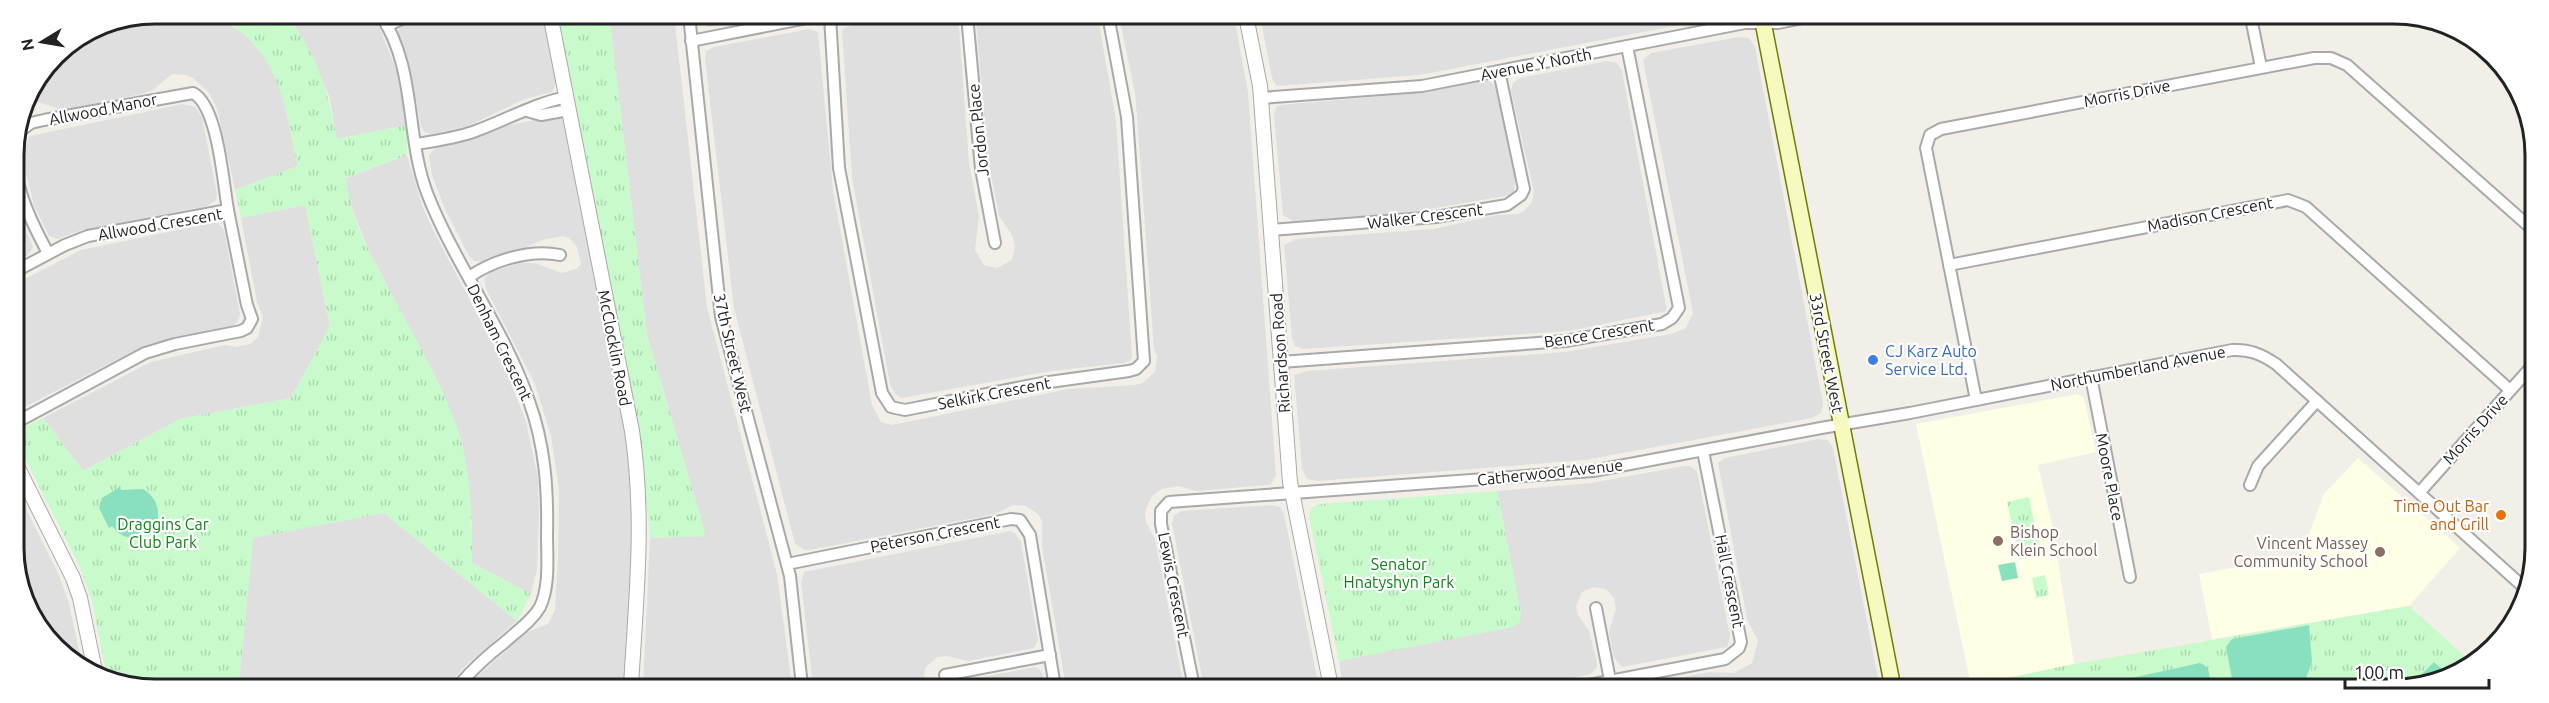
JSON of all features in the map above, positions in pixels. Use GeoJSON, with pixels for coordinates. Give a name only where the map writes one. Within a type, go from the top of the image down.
{"type":"FeatureCollection","features":[{"type":"Feature","properties":{"kind":"main road","name":"33rd Street West"},"geometry":{"type":"LineString","coordinates":[[1763,24],[1891,679]]}},
{"type":"Feature","properties":{"kind":"street"},"geometry":{"type":"LineString","coordinates":[[387,26],[391,24]]}},
{"type":"Feature","properties":{"kind":"street","name":"McClocklin Road"},"geometry":{"type":"LineString","coordinates":[[552,24],[632,431],[637,470],[640,526],[631,679]]}},
{"type":"Feature","properties":{"kind":"street","name":"37th Street West"},"geometry":{"type":"LineString","coordinates":[[690,24],[722,317],[787,564],[801,679]]}},
{"type":"Feature","properties":{"kind":"street"},"geometry":{"type":"LineString","coordinates":[[691,41],[777,24]]}},
{"type":"Feature","properties":{"kind":"street","name":"Selkirk Crescent"},"geometry":{"type":"LineString","coordinates":[[834,24],[842,189],[882,393],[891,406],[905,410],[1042,383],[1129,371],[1136,369],[1144,361],[1127,117],[1110,24]]}},
{"type":"Feature","properties":{"kind":"street","name":"Jordon Place"},"geometry":{"type":"LineString","coordinates":[[968,24],[981,169],[995,243]]}},
{"type":"Feature","properties":{"kind":"street","name":"Richardson Road"},"geometry":{"type":"LineString","coordinates":[[1248,24],[1262,98],[1293,493],[1329,679]]}},
{"type":"Feature","properties":{"kind":"street","name":"Avenue Y North"},"geometry":{"type":"LineString","coordinates":[[1262,98],[1411,87],[1735,24]]}},
{"type":"Feature","properties":{"kind":"street"},"geometry":{"type":"LineString","coordinates":[[2252,24],[2261,67]]}},
{"type":"Feature","properties":{"kind":"street","name":"Denham Crescent"},"geometry":{"type":"LineString","coordinates":[[387,26],[396,45],[406,78],[426,189],[520,379],[535,419],[545,464],[547,563],[543,601],[526,624],[479,663],[464,679]]}},
{"type":"Feature","properties":{"kind":"street","name":"Bence Crescent"},"geometry":{"type":"LineString","coordinates":[[1281,362],[1565,340],[1662,324],[1672,318],[1679,308],[1628,46]]}},
{"type":"Feature","properties":{"kind":"street","name":"Morris Drive"},"geometry":{"type":"LineString","coordinates":[[1976,400],[1926,148],[1930,135],[1934,131],[2261,67],[2314,58],[2331,58],[2347,65],[2525,223]]}},
{"type":"Feature","properties":{"kind":"street","name":"Walker Crescent"},"geometry":{"type":"LineString","coordinates":[[1271,230],[1436,217],[1507,204],[1516,200],[1524,189],[1499,71]]}},
{"type":"Feature","properties":{"kind":"street","name":"Allwood Manor"},"geometry":{"type":"LineString","coordinates":[[27,126],[44,120],[193,93],[204,102],[211,118],[228,210]]}},
{"type":"Feature","properties":{"kind":"street"},"geometry":{"type":"LineString","coordinates":[[417,144],[472,132],[527,111],[540,103],[567,104]]}},
{"type":"Feature","properties":{"kind":"street","name":"Allwood Manor"},"geometry":{"type":"LineString","coordinates":[[24,197],[28,212],[48,253]]}},
{"type":"Feature","properties":{"kind":"street","name":"Madison Crescent"},"geometry":{"type":"LineString","coordinates":[[1949,265],[2288,200],[2306,207],[2510,390]]}},
{"type":"Feature","properties":{"kind":"street","name":"Allwood Crescent"},"geometry":{"type":"LineString","coordinates":[[24,267],[48,253],[88,236],[228,210],[247,304],[252,318],[247,328],[145,353],[24,418]]}},
{"type":"Feature","properties":{"kind":"street"},"geometry":{"type":"LineString","coordinates":[[469,277],[488,266],[525,255],[537,253],[560,255]]}},
{"type":"Feature","properties":{"kind":"street","name":"Northumberland Avenue"},"geometry":{"type":"LineString","coordinates":[[1841,425],[2246,349],[2276,364],[2520,584]]}},
{"type":"Feature","properties":{"kind":"street","name":"Morris Drive"},"geometry":{"type":"LineString","coordinates":[[2419,493],[2525,374]]}},
{"type":"Feature","properties":{"kind":"street","name":"Moore Place"},"geometry":{"type":"LineString","coordinates":[[2091,377],[2130,578]]}},
{"type":"Feature","properties":{"kind":"street"},"geometry":{"type":"LineString","coordinates":[[2250,485],[2258,466],[2317,401]]}},
{"type":"Feature","properties":{"kind":"street","name":"Catherwood Avenue"},"geometry":{"type":"LineString","coordinates":[[1293,493],[1587,472],[1841,425]]}},
{"type":"Feature","properties":{"kind":"street","name":"Hall Crescent"},"geometry":{"type":"LineString","coordinates":[[1615,679],[1725,658],[1739,648],[1742,642],[1703,451]]}},
{"type":"Feature","properties":{"kind":"street"},"geometry":{"type":"LineString","coordinates":[[24,480],[73,578],[80,598],[93,663]]}},
{"type":"Feature","properties":{"kind":"street","name":"Lewis Crescent"},"geometry":{"type":"LineString","coordinates":[[1192,679],[1161,524],[1161,511],[1169,502],[1177,500],[1293,493]]}},
{"type":"Feature","properties":{"kind":"street","name":"Peterson Crescent"},"geometry":{"type":"LineString","coordinates":[[787,564],[1011,519],[1020,520],[1030,535],[1053,679]]}},
{"type":"Feature","properties":{"kind":"street"},"geometry":{"type":"LineString","coordinates":[[1596,608],[1610,679]]}},
{"type":"Feature","properties":{"kind":"street"},"geometry":{"type":"LineString","coordinates":[[945,675],[1050,655]]}},
{"type":"Feature","properties":{"kind":"shaded area"},"geometry":{"type":"Polygon","coordinates":[[[146,24],[229,24],[248,37],[269,62],[282,93],[298,166],[235,190],[217,108],[209,93],[193,78],[185,75],[172,74],[153,90],[142,94],[59,109],[36,101],[54,72],[72,72],[72,54],[89,42],[113,31],[146,24]]]}},
{"type":"Feature","properties":{"kind":"shaded area"},"geometry":{"type":"Polygon","coordinates":[[[293,24],[378,24],[397,72],[407,125],[337,139],[329,95],[293,24]]]}},
{"type":"Feature","properties":{"kind":"shaded area"},"geometry":{"type":"Polygon","coordinates":[[[545,24],[556,82],[554,89],[552,92],[525,99],[468,126],[432,134],[424,132],[398,34],[398,30],[404,25],[545,24]]]}},
{"type":"Feature","properties":{"kind":"shaded area"},"geometry":{"type":"Polygon","coordinates":[[[610,24],[675,24],[707,307],[777,574],[791,679],[643,679],[650,538],[706,536],[647,335],[610,24]]]}},
{"type":"Feature","properties":{"kind":"shaded area"},"geometry":{"type":"Polygon","coordinates":[[[703,24],[724,24],[709,27],[703,24]]]}},
{"type":"Feature","properties":{"kind":"shaded area"},"geometry":{"type":"Polygon","coordinates":[[[865,24],[957,24],[969,163],[979,216],[975,250],[984,265],[997,268],[1012,260],[1015,246],[1012,235],[999,216],[987,154],[976,24],[1099,24],[1116,120],[1131,360],[1124,363],[1051,371],[902,398],[896,395],[890,384],[852,178],[842,31],[844,28],[865,24]]]}},
{"type":"Feature","properties":{"kind":"shaded area"},"geometry":{"type":"Polygon","coordinates":[[[1121,24],[1235,24],[1248,92],[1276,475],[1271,484],[1274,484],[1267,485],[1197,491],[1178,486],[1162,489],[1153,495],[1149,502],[1145,512],[1146,522],[1155,539],[1182,679],[1065,679],[1042,546],[1042,521],[1038,514],[1026,506],[1013,505],[995,514],[810,550],[805,550],[795,544],[734,308],[705,59],[706,51],[714,47],[809,29],[818,32],[833,190],[872,405],[881,422],[892,425],[1069,389],[1135,385],[1143,383],[1155,372],[1157,356],[1154,349],[1135,93],[1121,24]]]}},
{"type":"Feature","properties":{"kind":"shaded area"},"geometry":{"type":"Polygon","coordinates":[[[1262,24],[1685,24],[1420,75],[1279,86],[1272,78],[1262,24]]]}},
{"type":"Feature","properties":{"kind":"shaded area"},"geometry":{"type":"Polygon","coordinates":[[[1739,37],[1749,38],[1755,47],[1823,403],[1821,413],[1812,418],[1585,460],[1318,481],[1307,479],[1302,469],[1294,375],[1307,371],[1565,352],[1671,334],[1686,328],[1693,313],[1643,60],[1651,53],[1739,37]]]}},
{"type":"Feature","properties":{"kind":"shaded area"},"geometry":{"type":"Polygon","coordinates":[[[1607,61],[1617,63],[1622,71],[1667,311],[1570,331],[1304,349],[1295,346],[1292,338],[1284,245],[1296,239],[1433,229],[1524,211],[1532,202],[1534,192],[1511,91],[1513,83],[1520,78],[1607,61]]]}},
{"type":"Feature","properties":{"kind":"shaded area"},"geometry":{"type":"Polygon","coordinates":[[[1488,80],[1496,87],[1515,180],[1514,191],[1511,195],[1412,212],[1293,221],[1283,215],[1274,116],[1276,107],[1419,93],[1488,80]]]}},
{"type":"Feature","properties":{"kind":"shaded area"},"geometry":{"type":"Polygon","coordinates":[[[183,104],[195,107],[202,117],[217,194],[215,201],[207,206],[82,230],[58,239],[49,236],[34,205],[26,173],[25,146],[30,136],[183,104]]]}},
{"type":"Feature","properties":{"kind":"shaded area"},"geometry":{"type":"Polygon","coordinates":[[[555,116],[566,122],[630,442],[635,493],[627,679],[475,679],[525,633],[548,624],[555,610],[558,559],[559,490],[551,436],[535,384],[486,289],[484,279],[490,272],[521,263],[535,263],[562,273],[576,269],[581,264],[577,247],[569,238],[563,236],[542,240],[482,262],[474,261],[469,256],[444,207],[432,175],[429,155],[438,146],[470,139],[505,126],[555,116]]]}},
{"type":"Feature","properties":{"kind":"shaded area"},"geometry":{"type":"Polygon","coordinates":[[[407,155],[422,205],[432,228],[505,367],[526,422],[538,478],[539,508],[537,569],[531,594],[472,563],[472,521],[462,442],[441,388],[368,249],[348,198],[346,178],[407,155]]]}},
{"type":"Feature","properties":{"kind":"shaded area"},"geometry":{"type":"Polygon","coordinates":[[[305,205],[330,326],[291,398],[180,419],[83,471],[43,418],[151,362],[225,345],[236,347],[250,344],[258,337],[263,317],[257,302],[241,218],[305,205]]]}},
{"type":"Feature","properties":{"kind":"shaded area"},"geometry":{"type":"Polygon","coordinates":[[[218,223],[224,230],[240,314],[237,323],[145,345],[24,407],[24,279],[81,250],[218,223]]]}},
{"type":"Feature","properties":{"kind":"shaded area"},"geometry":{"type":"Polygon","coordinates":[[[24,226],[33,247],[24,257],[24,226]]]}},
{"type":"Feature","properties":{"kind":"shaded area","name":"Bishop Klein School"},"geometry":{"type":"Polygon","coordinates":[[[2078,394],[2084,398],[2096,452],[2038,465],[2053,529],[2074,664],[2004,679],[1970,679],[1916,424],[2078,394]]]}},
{"type":"Feature","properties":{"kind":"shaded area"},"geometry":{"type":"Polygon","coordinates":[[[1818,439],[1828,440],[1833,448],[1878,679],[1673,679],[1710,672],[1734,673],[1752,663],[1758,641],[1747,619],[1718,463],[1725,458],[1818,439]]]}},
{"type":"Feature","properties":{"kind":"shaded area","name":"Vincent Massey Community School"},"geometry":{"type":"Polygon","coordinates":[[[2358,458],[2460,548],[2409,606],[2212,639],[2199,574],[2301,555],[2324,494],[2358,458]]]}},
{"type":"Feature","properties":{"kind":"shaded area"},"geometry":{"type":"Polygon","coordinates":[[[1684,466],[1690,466],[1697,471],[1730,636],[1727,647],[1622,667],[1614,658],[1609,632],[1616,609],[1614,598],[1606,589],[1594,587],[1582,592],[1576,606],[1578,615],[1589,631],[1597,662],[1597,667],[1591,674],[1567,679],[1342,679],[1339,661],[1517,624],[1521,614],[1497,491],[1591,483],[1684,466]]]}},
{"type":"Feature","properties":{"kind":"shaded area"},"geometry":{"type":"Polygon","coordinates":[[[24,505],[58,573],[69,604],[80,655],[62,641],[51,628],[28,582],[24,548],[24,505]]]}},
{"type":"Feature","properties":{"kind":"shaded area"},"geometry":{"type":"Polygon","coordinates":[[[1272,505],[1280,507],[1284,514],[1317,679],[1202,679],[1172,524],[1174,516],[1181,511],[1272,505]]]}},
{"type":"Feature","properties":{"kind":"shaded area"},"geometry":{"type":"Polygon","coordinates":[[[384,513],[517,621],[463,668],[454,679],[239,679],[253,537],[384,513]]]}},
{"type":"Feature","properties":{"kind":"shaded area"},"geometry":{"type":"Polygon","coordinates":[[[1010,531],[1015,533],[1021,542],[1038,640],[1034,648],[968,661],[947,656],[937,657],[925,668],[924,679],[812,679],[801,582],[804,572],[1010,531]]]}},
{"type":"Feature","properties":{"kind":"shaded area"},"geometry":{"type":"Polygon","coordinates":[[[1036,667],[1042,672],[1043,679],[972,679],[1036,667]]]}},
{"type":"Feature","properties":{"kind":"green space","name":"Draggins Car Club Park"},"geometry":{"type":"Polygon","coordinates":[[[231,24],[292,24],[305,42],[320,72],[337,139],[407,125],[407,155],[346,178],[351,205],[365,243],[437,380],[459,432],[469,488],[472,563],[531,594],[517,621],[384,513],[253,538],[239,679],[138,678],[105,669],[92,601],[80,567],[24,457],[24,427],[43,418],[83,471],[180,419],[291,398],[330,326],[305,205],[241,218],[235,190],[298,166],[280,89],[263,55],[231,24]]]}},
{"type":"Feature","properties":{"kind":"green space"},"geometry":{"type":"Polygon","coordinates":[[[560,24],[610,24],[647,335],[706,536],[650,538],[639,431],[560,24]]]}},
{"type":"Feature","properties":{"kind":"green space"},"geometry":{"type":"Polygon","coordinates":[[[120,487],[121,490],[143,489],[151,495],[158,510],[158,520],[148,532],[130,537],[124,536],[112,526],[109,528],[99,508],[102,498],[120,487]]]}},
{"type":"Feature","properties":{"kind":"green space","name":"Senator Hnatyshyn Park"},"geometry":{"type":"Polygon","coordinates":[[[1497,491],[1521,614],[1520,622],[1513,627],[1339,661],[1309,516],[1312,507],[1321,504],[1497,491]]]}},
{"type":"Feature","properties":{"kind":"green space"},"geometry":{"type":"Polygon","coordinates":[[[2029,497],[2037,535],[2041,539],[2038,544],[2041,555],[2020,559],[2007,502],[2029,497]]]}},
{"type":"Feature","properties":{"kind":"green space"},"geometry":{"type":"Polygon","coordinates":[[[2015,562],[2018,578],[2002,581],[1998,565],[2015,562]]]}},
{"type":"Feature","properties":{"kind":"green space"},"geometry":{"type":"Polygon","coordinates":[[[2045,575],[2049,595],[2036,598],[2032,578],[2045,575]]]}},
{"type":"Feature","properties":{"kind":"green space"},"geometry":{"type":"Polygon","coordinates":[[[2409,606],[2466,657],[2436,672],[2403,679],[2004,679],[2074,664],[2409,606]]]}},
{"type":"Feature","properties":{"kind":"green space"},"geometry":{"type":"Polygon","coordinates":[[[2309,625],[2312,662],[2306,679],[2232,679],[2226,647],[2232,639],[2309,625]]]}},
{"type":"Feature","properties":{"kind":"green space"},"geometry":{"type":"Polygon","coordinates":[[[2434,662],[2442,669],[2436,672],[2420,676],[2434,662]]]}},
{"type":"Feature","properties":{"kind":"green space"},"geometry":{"type":"Polygon","coordinates":[[[2200,663],[2208,668],[2210,679],[2127,679],[2200,663]]]}},
{"type":"Feature","properties":{"kind":"place","name":"CJ Karz Auto Service Ltd."},"geometry":{"type":"Point","coordinates":[1873,360]}},
{"type":"Feature","properties":{"kind":"place","name":"Time Out Bar and Grill"},"geometry":{"type":"Point","coordinates":[2501,515]}},
{"type":"Feature","properties":{"kind":"place","name":"Bishop Klein School"},"geometry":{"type":"Point","coordinates":[1998,541]}},
{"type":"Feature","properties":{"kind":"place","name":"Vincent Massey Community School"},"geometry":{"type":"Point","coordinates":[2380,552]}}]}
